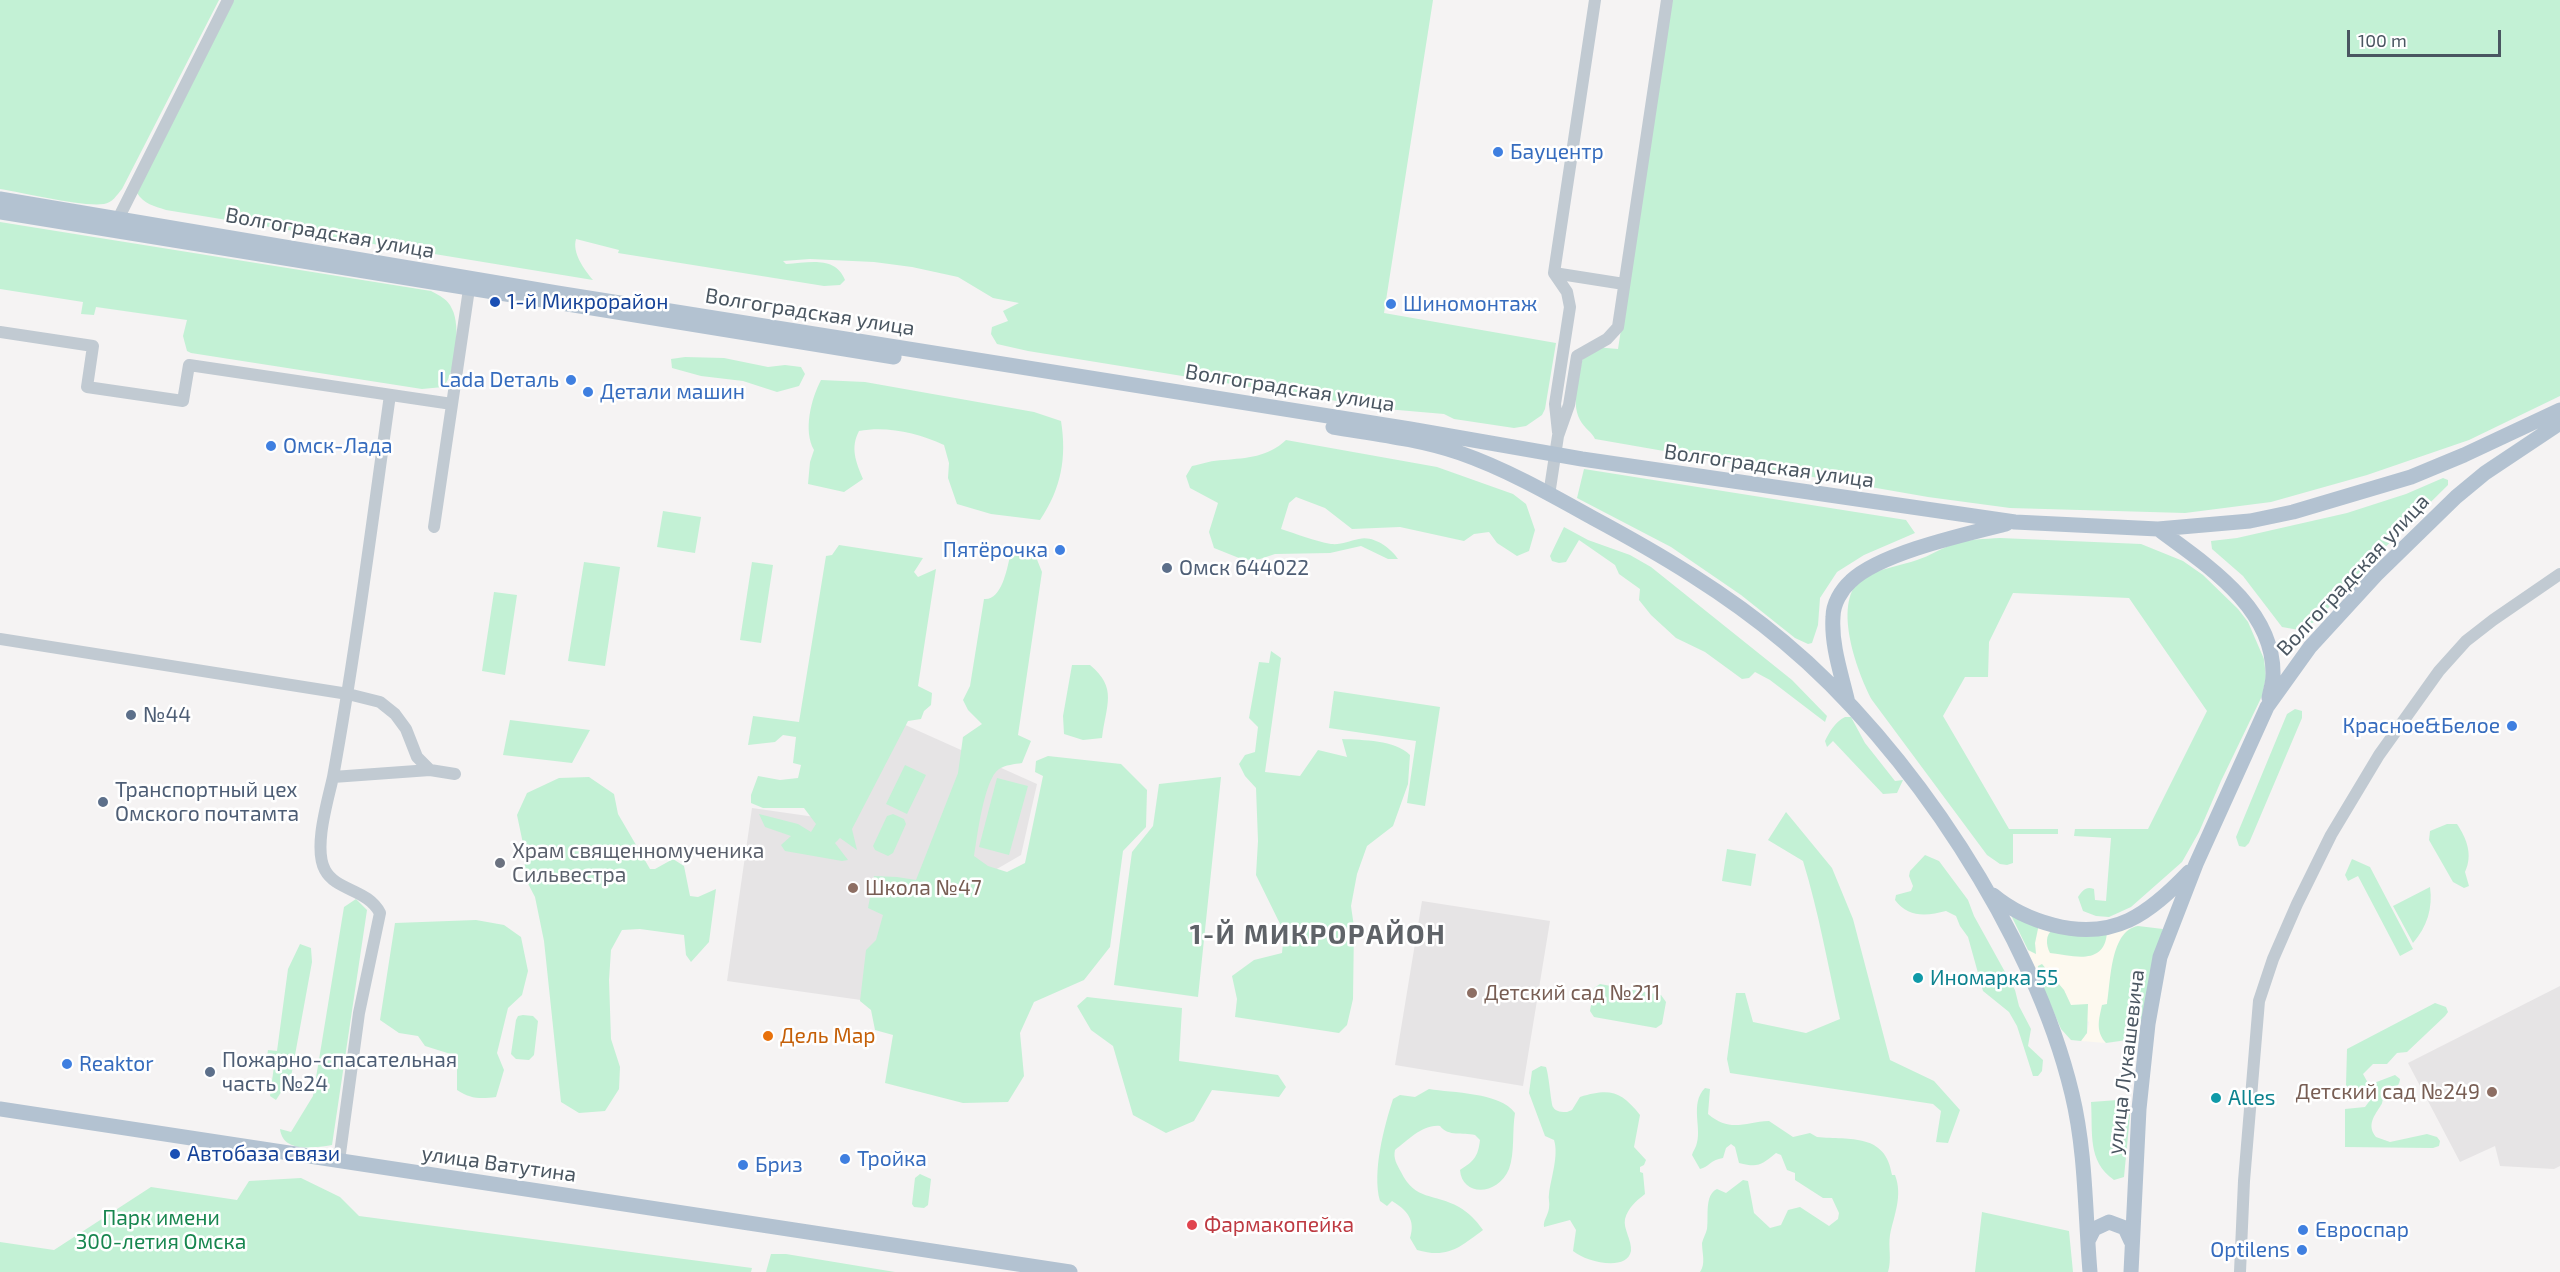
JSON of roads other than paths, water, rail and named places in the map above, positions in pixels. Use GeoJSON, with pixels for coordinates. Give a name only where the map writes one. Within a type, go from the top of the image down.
{"type":"FeatureCollection","features":[{"type":"Feature","properties":{"kind":"main road","name":"Волгоградская улица"},"geometry":{"type":"LineString","coordinates":[[0,199],[115,224],[469,289],[1188,403],[1407,440],[1463,454],[1624,533],[1702,580],[1785,642],[1848,703],[1909,773],[1954,837],[1986,889]]}},
{"type":"Feature","properties":{"kind":"main road","name":"Волгоградская улица"},"geometry":{"type":"LineString","coordinates":[[0,212],[115,224],[1410,429],[1555,455],[2015,522],[2158,529],[2250,521],[2293,512],[2372,489],[2464,455],[2560,410]]}},
{"type":"Feature","properties":{"kind":"main road","name":"Волгоградская улица"},"geometry":{"type":"LineString","coordinates":[[2196,864],[2267,707],[2310,647],[2376,575],[2456,497],[2485,473],[2560,423]]}},
{"type":"Feature","properties":{"kind":"main road"},"geometry":{"type":"LineString","coordinates":[[1848,703],[1834,644],[1833,616],[1839,595],[1851,580],[1874,566],[1928,544],[2015,522]]}},
{"type":"Feature","properties":{"kind":"main road"},"geometry":{"type":"LineString","coordinates":[[2158,529],[2220,576],[2259,624],[2268,644],[2273,675],[2267,707]]}},
{"type":"Feature","properties":{"kind":"main road"},"geometry":{"type":"LineString","coordinates":[[1986,889],[2013,910],[2040,921],[2070,930],[2106,929],[2134,918],[2152,907],[2196,864]]}},
{"type":"Feature","properties":{"kind":"main road","name":"улица Лукашевича"},"geometry":{"type":"LineString","coordinates":[[2131,1272],[2139,1109],[2153,991],[2160,957],[2196,864]]}},
{"type":"Feature","properties":{"kind":"main road","name":"улица Лукашевича"},"geometry":{"type":"LineString","coordinates":[[1986,889],[2010,932],[2048,1018],[2062,1057],[2077,1122],[2090,1272]]}},
{"type":"Feature","properties":{"kind":"main road","name":"улица Ватутина"},"geometry":{"type":"LineString","coordinates":[[0,1109],[991,1266],[1070,1272]]}},
{"type":"Feature","properties":{"kind":"main road"},"geometry":{"type":"LineString","coordinates":[[2088,1244],[2094,1228],[2109,1222],[2125,1228],[2132,1244]]}},
{"type":"Feature","properties":{"kind":"street"},"geometry":{"type":"LineString","coordinates":[[115,224],[228,0]]}},
{"type":"Feature","properties":{"kind":"street"},"geometry":{"type":"LineString","coordinates":[[1558,436],[1555,404],[1570,307],[1568,292],[1554,273],[1595,0]]}},
{"type":"Feature","properties":{"kind":"street"},"geometry":{"type":"LineString","coordinates":[[1549,495],[1558,436],[1569,405],[1577,356],[1614,334],[1618,327],[1667,0]]}},
{"type":"Feature","properties":{"kind":"street"},"geometry":{"type":"LineString","coordinates":[[1554,273],[1624,284]]}},
{"type":"Feature","properties":{"kind":"street"},"geometry":{"type":"LineString","coordinates":[[434,527],[469,289]]}},
{"type":"Feature","properties":{"kind":"street"},"geometry":{"type":"LineString","coordinates":[[0,333],[93,346],[87,387],[183,401],[189,366],[452,404]]}},
{"type":"Feature","properties":{"kind":"street"},"geometry":{"type":"LineString","coordinates":[[339,1161],[359,1013],[380,913],[375,902],[334,881],[325,870],[320,845],[348,694],[390,395]]}},
{"type":"Feature","properties":{"kind":"street"},"geometry":{"type":"LineString","coordinates":[[2240,1272],[2244,1181],[2259,1001],[2273,959],[2297,904],[2331,835],[2358,789],[2379,755],[2439,671],[2466,641],[2560,574]]}},
{"type":"Feature","properties":{"kind":"street"},"geometry":{"type":"LineString","coordinates":[[0,639],[348,694],[380,702],[395,714],[406,729],[417,757],[430,770]]}},
{"type":"Feature","properties":{"kind":"street"},"geometry":{"type":"LineString","coordinates":[[333,777],[430,770],[455,774]]}},
{"type":"Feature","properties":{"kind":"place","name":"Бауцентр"},"geometry":{"type":"Point","coordinates":[1498,152]}},
{"type":"Feature","properties":{"kind":"place","name":"1-й Микрорайон"},"geometry":{"type":"Point","coordinates":[495,302]}},
{"type":"Feature","properties":{"kind":"place","name":"Шиномонтаж"},"geometry":{"type":"Point","coordinates":[1391,304]}},
{"type":"Feature","properties":{"kind":"place","name":"Lada Dеталь"},"geometry":{"type":"Point","coordinates":[571,380]}},
{"type":"Feature","properties":{"kind":"place","name":"Детали машин"},"geometry":{"type":"Point","coordinates":[588,392]}},
{"type":"Feature","properties":{"kind":"place","name":"Омск-Лада"},"geometry":{"type":"Point","coordinates":[271,446]}},
{"type":"Feature","properties":{"kind":"place","name":"Пятёрочка"},"geometry":{"type":"Point","coordinates":[1060,550]}},
{"type":"Feature","properties":{"kind":"place","name":"Омск 644022"},"geometry":{"type":"Point","coordinates":[1167,568]}},
{"type":"Feature","properties":{"kind":"place","name":"№44"},"geometry":{"type":"Point","coordinates":[131,715]}},
{"type":"Feature","properties":{"kind":"place","name":"Красное&Белое"},"geometry":{"type":"Point","coordinates":[2512,726]}},
{"type":"Feature","properties":{"kind":"place","name":"Транспортный цех Омского почтамта"},"geometry":{"type":"Point","coordinates":[103,802]}},
{"type":"Feature","properties":{"kind":"place","name":"Храм священномученика Сильвестра"},"geometry":{"type":"Point","coordinates":[500,863]}},
{"type":"Feature","properties":{"kind":"place","name":"Школа №47"},"geometry":{"type":"Point","coordinates":[853,888]}},
{"type":"Feature","properties":{"kind":"place","name":"Иномарка 55"},"geometry":{"type":"Point","coordinates":[1918,978]}},
{"type":"Feature","properties":{"kind":"place","name":"Детский сад №211"},"geometry":{"type":"Point","coordinates":[1472,993]}},
{"type":"Feature","properties":{"kind":"place","name":"Дель Мар"},"geometry":{"type":"Point","coordinates":[768,1036]}},
{"type":"Feature","properties":{"kind":"place","name":"Reaktor"},"geometry":{"type":"Point","coordinates":[67,1064]}},
{"type":"Feature","properties":{"kind":"place","name":"Пожарно-спасательная часть №24"},"geometry":{"type":"Point","coordinates":[210,1072]}},
{"type":"Feature","properties":{"kind":"place","name":"Детский сад №249"},"geometry":{"type":"Point","coordinates":[2492,1092]}},
{"type":"Feature","properties":{"kind":"place","name":"Alles"},"geometry":{"type":"Point","coordinates":[2216,1098]}},
{"type":"Feature","properties":{"kind":"place","name":"Автобаза связи"},"geometry":{"type":"Point","coordinates":[175,1154]}},
{"type":"Feature","properties":{"kind":"place","name":"Тройка"},"geometry":{"type":"Point","coordinates":[845,1159]}},
{"type":"Feature","properties":{"kind":"place","name":"Бриз"},"geometry":{"type":"Point","coordinates":[743,1165]}},
{"type":"Feature","properties":{"kind":"place","name":"Фармакопейка"},"geometry":{"type":"Point","coordinates":[1192,1225]}},
{"type":"Feature","properties":{"kind":"place","name":"Евроспар"},"geometry":{"type":"Point","coordinates":[2303,1230]}},
{"type":"Feature","properties":{"kind":"place","name":"Optilens"},"geometry":{"type":"Point","coordinates":[2302,1250]}},
{"type":"Feature","properties":{"kind":"district","name":"1-Й МИКРОРАЙОН"},"geometry":{"type":"Point","coordinates":[1318,935]}},
{"type":"Feature","properties":{"kind":"park label","name":"Парк имени 300-летия Омска"},"geometry":{"type":"Point","coordinates":[161,1230]}}]}
